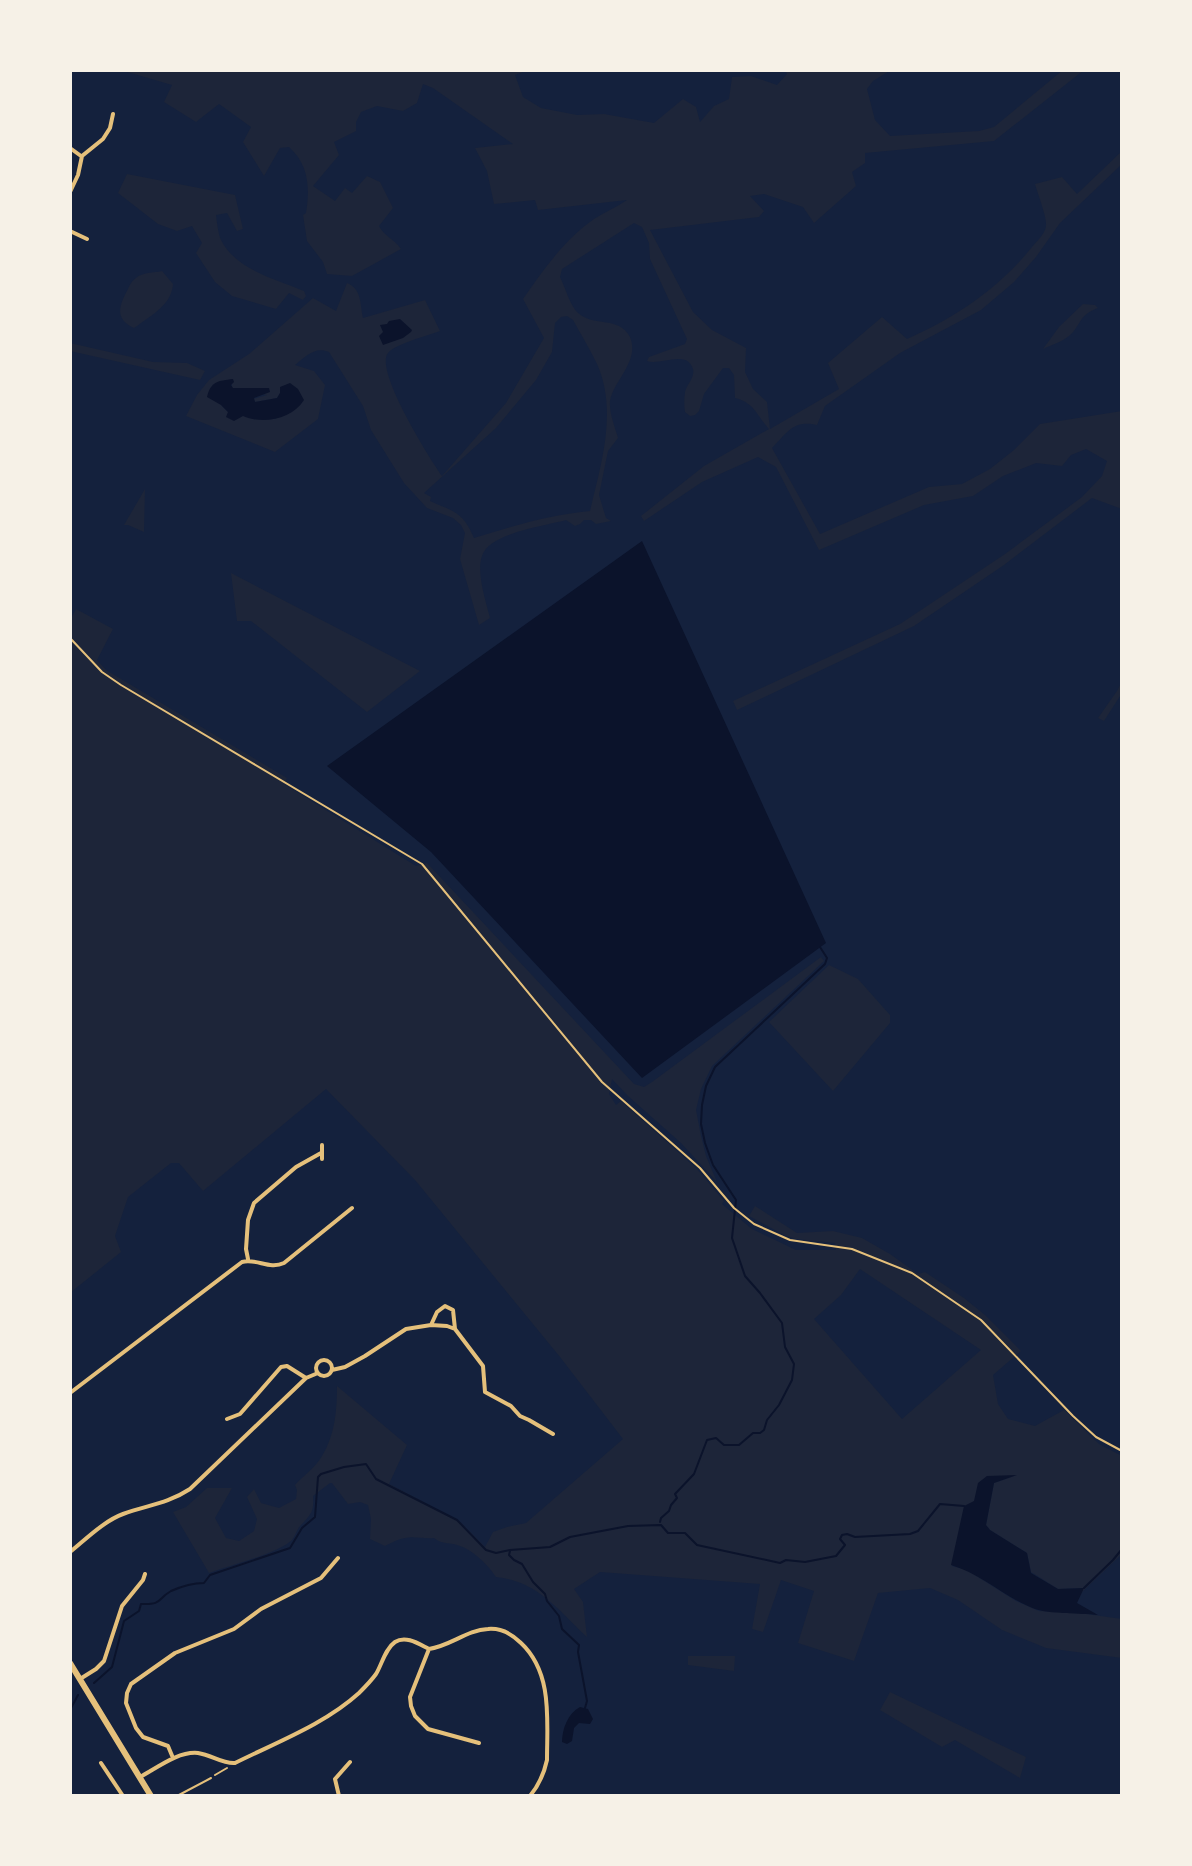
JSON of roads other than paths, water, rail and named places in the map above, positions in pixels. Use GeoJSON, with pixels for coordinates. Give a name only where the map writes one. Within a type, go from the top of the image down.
{"type":"FeatureCollection","features":[{"type":"Feature","properties":{"kind":"highway"},"geometry":{"type":"LineString","coordinates":[[70,1663],[151,1796]]}},
{"type":"Feature","properties":{"kind":"street"},"geometry":{"type":"LineString","coordinates":[[70,192],[82,156],[103,139],[110,128],[113,113]]}},
{"type":"Feature","properties":{"kind":"street"},"geometry":{"type":"LineString","coordinates":[[70,148],[82,156]]}},
{"type":"Feature","properties":{"kind":"street"},"geometry":{"type":"LineString","coordinates":[[70,231],[87,239]]}},
{"type":"Feature","properties":{"kind":"street"},"geometry":{"type":"LineString","coordinates":[[248,1260],[248,1220],[254,1203],[296,1167],[321,1156],[322,1145]]}},
{"type":"Feature","properties":{"kind":"street"},"geometry":{"type":"LineString","coordinates":[[70,1393],[242,1262],[248,1260],[271,1266],[284,1263],[352,1208]]}},
{"type":"Feature","properties":{"kind":"street"},"geometry":{"type":"LineString","coordinates":[[431,1325],[437,1312],[445,1306],[453,1310],[455,1329],[483,1366],[485,1392],[553,1434]]}},
{"type":"Feature","properties":{"kind":"street"},"geometry":{"type":"LineString","coordinates":[[318,1373],[327,1376],[332,1370],[345,1367],[406,1329],[431,1325],[455,1329]]}},
{"type":"Feature","properties":{"kind":"street"},"geometry":{"type":"LineString","coordinates":[[318,1373],[318,1365],[323,1361],[330,1363],[332,1370]]}},
{"type":"Feature","properties":{"kind":"street"},"geometry":{"type":"LineString","coordinates":[[227,1419],[240,1414],[281,1367],[287,1366],[306,1378]]}},
{"type":"Feature","properties":{"kind":"street"},"geometry":{"type":"LineString","coordinates":[[70,1552],[111,1520],[175,1499],[190,1489],[306,1378],[318,1373]]}},
{"type":"Feature","properties":{"kind":"street"},"geometry":{"type":"LineString","coordinates":[[173,1758],[168,1746],[143,1737],[136,1728],[126,1703],[131,1684],[175,1653],[234,1629],[261,1609],[321,1578],[338,1558]]}},
{"type":"Feature","properties":{"kind":"street"},"geometry":{"type":"LineString","coordinates":[[80,1679],[104,1661],[122,1606],[143,1580],[145,1572]]}},
{"type":"Feature","properties":{"kind":"street"},"geometry":{"type":"LineString","coordinates":[[139,1777],[173,1758],[198,1753],[235,1763],[300,1731],[344,1706],[363,1689],[376,1674],[390,1647],[398,1640],[407,1639],[429,1649],[493,1628],[518,1640],[533,1656],[546,1691],[547,1760],[537,1787],[530,1796]]}},
{"type":"Feature","properties":{"kind":"street"},"geometry":{"type":"LineString","coordinates":[[429,1649],[410,1697],[415,1716],[428,1729],[479,1743]]}},
{"type":"Feature","properties":{"kind":"street"},"geometry":{"type":"LineString","coordinates":[[339,1796],[335,1779],[350,1762]]}},
{"type":"Feature","properties":{"kind":"street"},"geometry":{"type":"LineString","coordinates":[[101,1763],[123,1796]]}},
{"type":"Feature","properties":{"kind":"street"},"geometry":{"type":"LineString","coordinates":[[99,1774],[106,1770]]}},
{"type":"Feature","properties":{"kind":"lane"},"geometry":{"type":"LineString","coordinates":[[70,638],[102,672],[121,685],[422,864],[602,1082],[700,1168],[734,1208],[754,1224],[790,1240],[852,1249],[912,1273],[981,1320],[1073,1416],[1096,1437],[1122,1451]]}},
{"type":"Feature","properties":{"kind":"lane"},"geometry":{"type":"LineString","coordinates":[[177,1796],[211,1778]]}},
{"type":"Feature","properties":{"kind":"waterway"},"geometry":{"type":"LineString","coordinates":[[660,1522],[677,1498],[675,1494],[694,1474],[707,1440],[716,1438],[724,1445],[739,1445],[753,1433],[760,1433],[792,1380],[794,1364],[785,1347],[782,1323],[745,1276],[732,1238],[736,1200],[713,1165],[705,1143],[701,1124],[702,1105],[715,1067],[825,964],[827,958],[820,947]]}},
{"type":"Feature","properties":{"kind":"waterway"},"geometry":{"type":"LineString","coordinates":[[94,1683],[112,1667],[124,1621],[139,1611],[141,1604],[156,1602],[175,1590],[204,1583],[210,1575],[290,1548],[302,1528],[315,1517],[318,1477],[344,1467],[366,1464],[376,1479],[457,1520],[486,1550],[496,1553],[550,1547],[570,1537],[628,1526],[661,1525],[668,1533],[685,1533],[697,1545],[780,1563],[786,1560],[805,1562],[836,1556],[845,1545],[840,1539],[842,1535],[910,1534],[918,1531],[940,1504],[964,1506]]}},
{"type":"Feature","properties":{"kind":"waterway"},"geometry":{"type":"LineString","coordinates":[[1084,1588],[1122,1549]]}},
{"type":"Feature","properties":{"kind":"waterway"},"geometry":{"type":"LineString","coordinates":[[510,1551],[509,1555],[522,1564],[545,1594],[559,1616],[562,1629],[579,1645],[587,1701],[585,1708]]}},
{"type":"Feature","properties":{"kind":"waterway"},"geometry":{"type":"LineString","coordinates":[[70,1710],[78,1695]]}}]}
